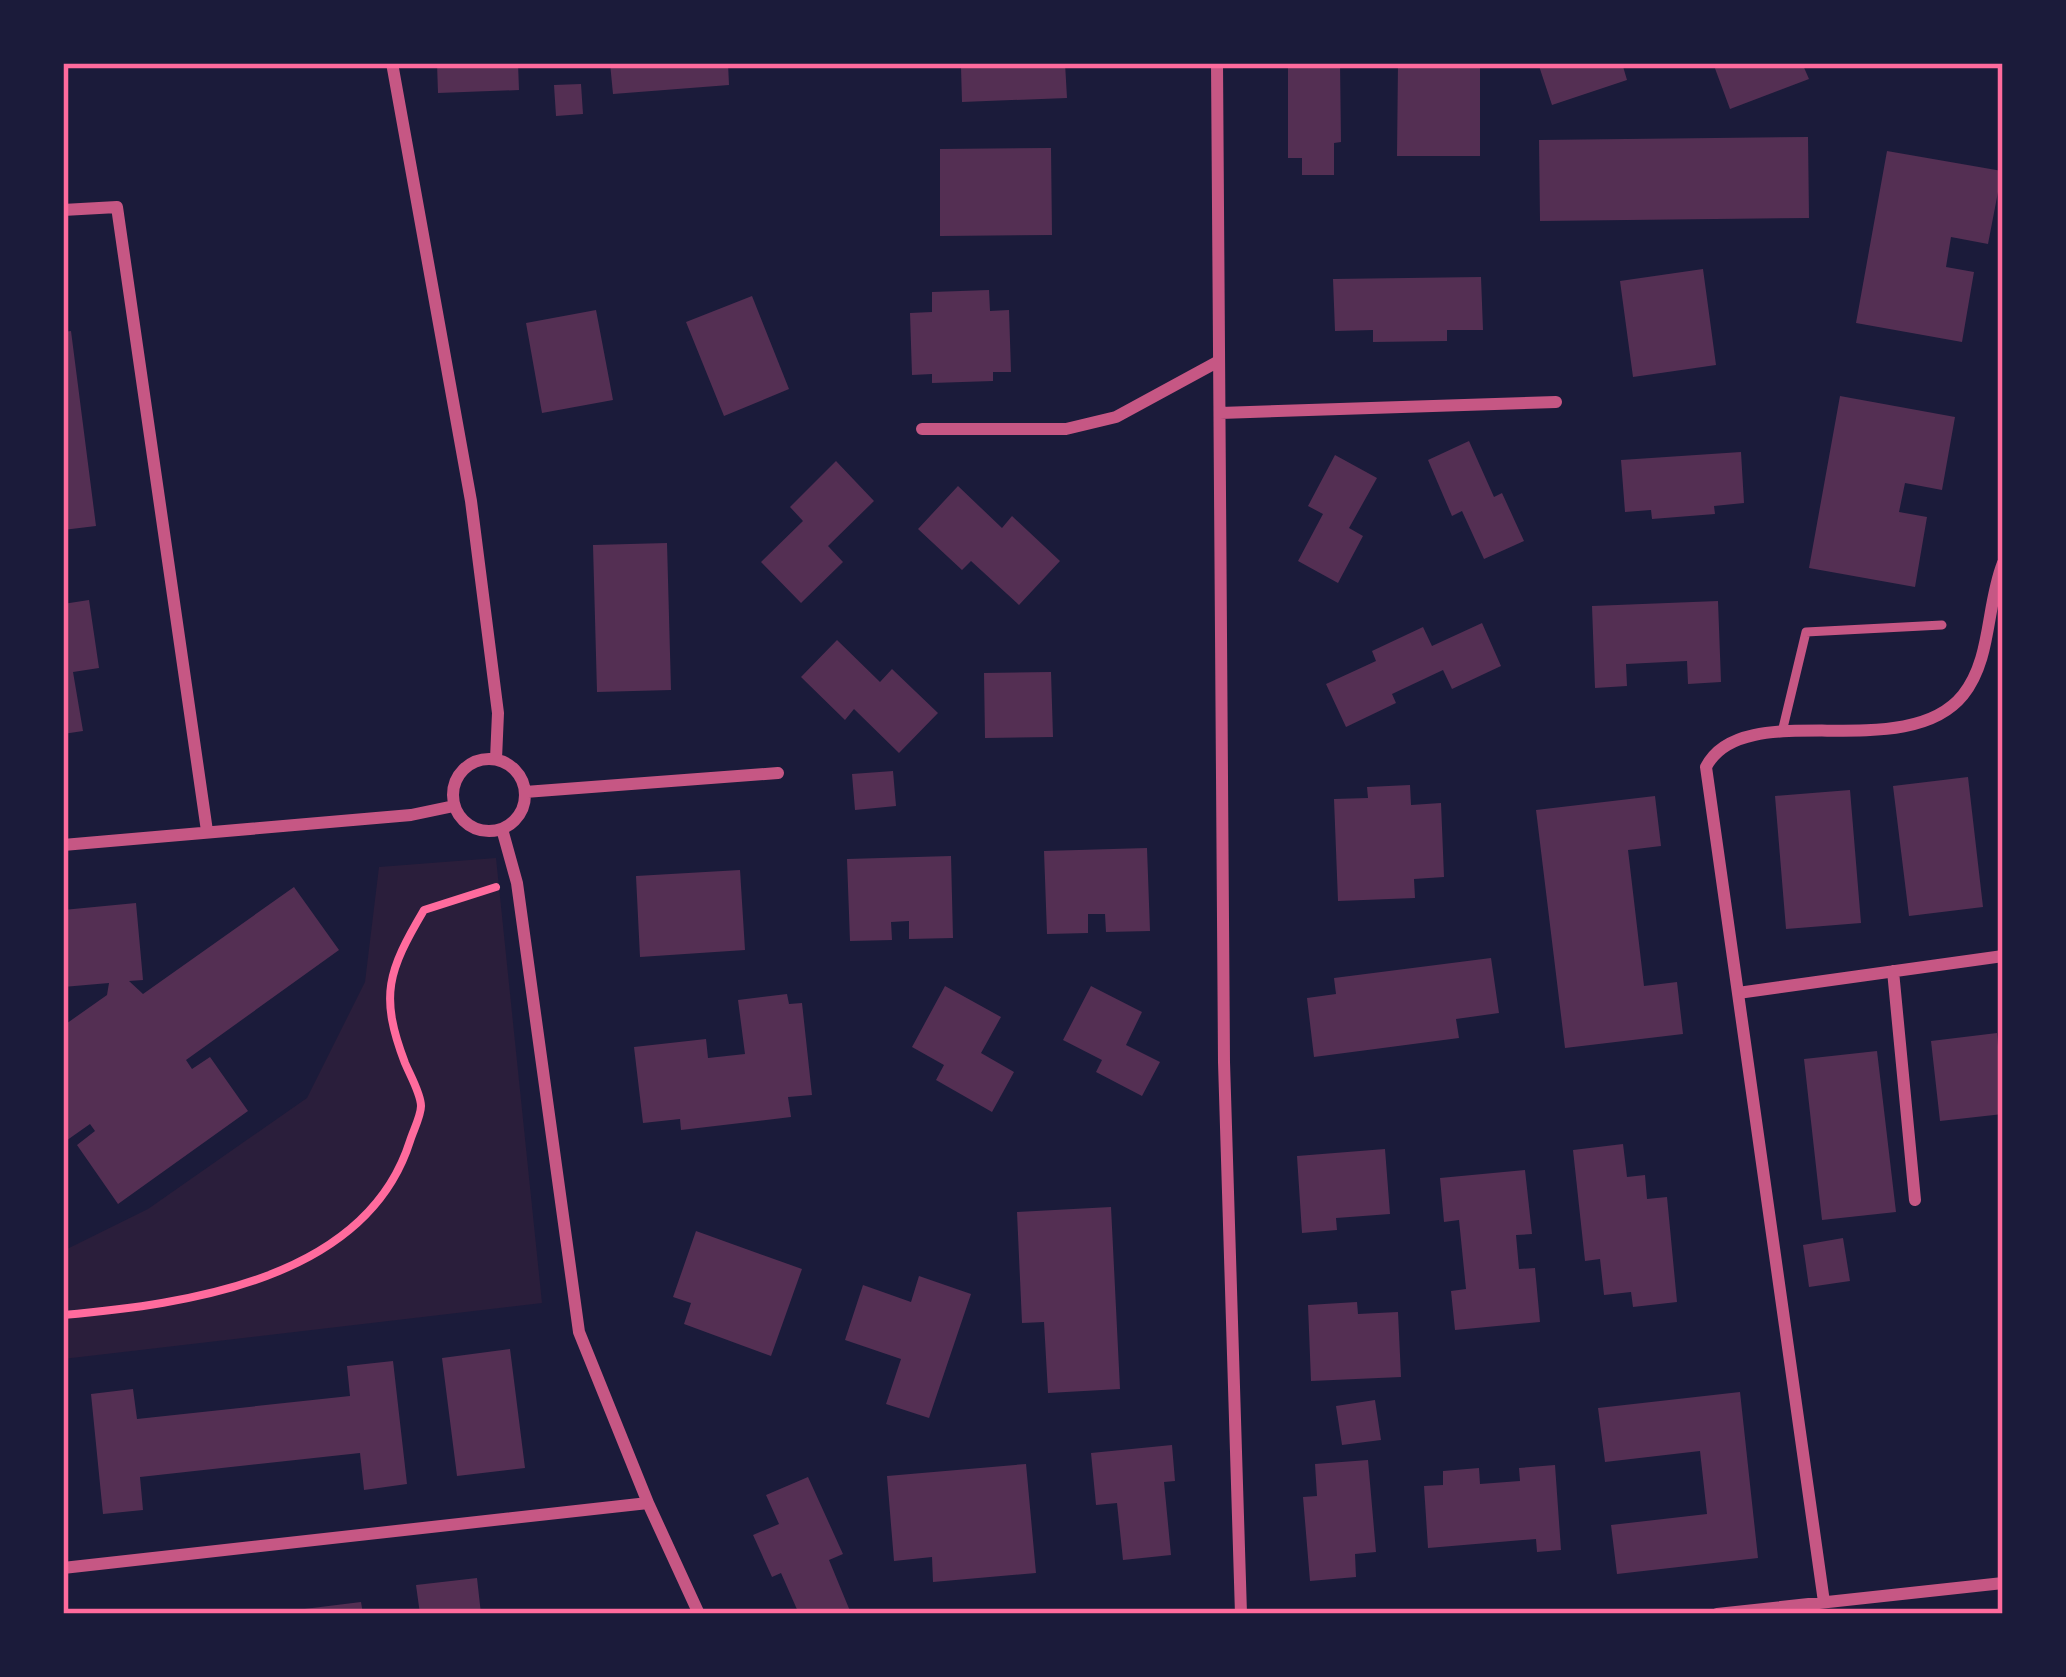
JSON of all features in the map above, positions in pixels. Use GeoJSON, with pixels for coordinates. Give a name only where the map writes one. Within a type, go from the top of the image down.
{"type":"FeatureCollection","features":[{"type":"Feature","properties":{"kind":"street"},"geometry":{"type":"LineString","coordinates":[[392,63],[471,501],[498,713],[496,759]]}},
{"type":"Feature","properties":{"kind":"street"},"geometry":{"type":"LineString","coordinates":[[1217,63],[1224,1062],[1241,1614]]}},
{"type":"Feature","properties":{"kind":"street"},"geometry":{"type":"LineString","coordinates":[[63,210],[117,207],[207,831]]}},
{"type":"Feature","properties":{"kind":"street"},"geometry":{"type":"LineString","coordinates":[[922,429],[1066,429],[1116,417],[1219,361]]}},
{"type":"Feature","properties":{"kind":"street"},"geometry":{"type":"LineString","coordinates":[[1220,413],[1556,402]]}},
{"type":"Feature","properties":{"kind":"street"},"geometry":{"type":"LineString","coordinates":[[1824,1602],[1706,767],[1714,751],[1730,742],[1782,732],[1884,730],[1942,714],[1978,672],[2003,563]]}},
{"type":"Feature","properties":{"kind":"street"},"geometry":{"type":"LineString","coordinates":[[496,759],[516,771],[525,792],[519,814],[502,829],[479,830],[459,817],[454,806],[461,771],[471,763],[496,759]]}},
{"type":"Feature","properties":{"kind":"street"},"geometry":{"type":"LineString","coordinates":[[525,792],[778,773]]}},
{"type":"Feature","properties":{"kind":"street"},"geometry":{"type":"LineString","coordinates":[[63,845],[411,815],[454,806]]}},
{"type":"Feature","properties":{"kind":"street"},"geometry":{"type":"LineString","coordinates":[[502,829],[517,883],[579,1332],[699,1614]]}},
{"type":"Feature","properties":{"kind":"street"},"geometry":{"type":"LineString","coordinates":[[1738,993],[2003,956]]}},
{"type":"Feature","properties":{"kind":"street"},"geometry":{"type":"LineString","coordinates":[[1893,971],[1915,1200]]}},
{"type":"Feature","properties":{"kind":"street"},"geometry":{"type":"LineString","coordinates":[[63,1568],[648,1503]]}},
{"type":"Feature","properties":{"kind":"street"},"geometry":{"type":"LineString","coordinates":[[1717,1614],[2003,1583]]}},
{"type":"Feature","properties":{"kind":"lane"},"geometry":{"type":"LineString","coordinates":[[1782,732],[1806,632],[1942,625]]}},
{"type":"Feature","properties":{"kind":"path"},"geometry":{"type":"LineString","coordinates":[[63,1315],[138,1308],[273,1275],[334,1242],[374,1207],[404,1162],[422,1105],[386,995],[396,956],[424,910],[469,891],[517,883]]}},
{"type":"Feature","properties":{"kind":"shaded area"},"geometry":{"type":"Polygon","coordinates":[[[496,858],[542,1303],[63,1359],[63,1251],[148,1209],[307,1098],[365,982],[379,867],[496,858]]]}},
{"type":"Feature","properties":{"kind":"building"},"geometry":{"type":"Polygon","coordinates":[[[437,63],[518,63],[519,90],[438,93],[437,63]]]}},
{"type":"Feature","properties":{"kind":"building"},"geometry":{"type":"Polygon","coordinates":[[[610,63],[728,63],[729,85],[613,94],[610,63]]]}},
{"type":"Feature","properties":{"kind":"building"},"geometry":{"type":"Polygon","coordinates":[[[1065,63],[1067,98],[962,102],[961,67],[1065,63]]]}},
{"type":"Feature","properties":{"kind":"building"},"geometry":{"type":"Polygon","coordinates":[[[1288,63],[1340,63],[1341,142],[1334,143],[1334,175],[1302,175],[1302,158],[1288,158],[1288,63]]]}},
{"type":"Feature","properties":{"kind":"building"},"geometry":{"type":"Polygon","coordinates":[[[1398,63],[1480,63],[1480,156],[1397,156],[1398,63]]]}},
{"type":"Feature","properties":{"kind":"building"},"geometry":{"type":"Polygon","coordinates":[[[1538,63],[1622,63],[1627,80],[1552,105],[1538,63]]]}},
{"type":"Feature","properties":{"kind":"building"},"geometry":{"type":"Polygon","coordinates":[[[1713,63],[1802,63],[1809,79],[1730,109],[1713,63]]]}},
{"type":"Feature","properties":{"kind":"building"},"geometry":{"type":"Polygon","coordinates":[[[581,84],[583,114],[556,116],[554,85],[581,84]]]}},
{"type":"Feature","properties":{"kind":"building"},"geometry":{"type":"Polygon","coordinates":[[[1808,137],[1809,218],[1540,221],[1539,140],[1808,137]]]}},
{"type":"Feature","properties":{"kind":"building"},"geometry":{"type":"Polygon","coordinates":[[[1051,148],[1052,235],[940,236],[940,149],[1051,148]]]}},
{"type":"Feature","properties":{"kind":"building"},"geometry":{"type":"Polygon","coordinates":[[[1887,151],[2002,171],[1988,244],[1951,237],[1946,267],[1974,272],[1962,342],[1856,323],[1887,151]]]}},
{"type":"Feature","properties":{"kind":"building"},"geometry":{"type":"Polygon","coordinates":[[[1703,269],[1716,365],[1633,377],[1620,281],[1703,269]]]}},
{"type":"Feature","properties":{"kind":"building"},"geometry":{"type":"Polygon","coordinates":[[[1481,277],[1483,330],[1447,330],[1447,341],[1373,342],[1373,330],[1335,331],[1333,279],[1481,277]]]}},
{"type":"Feature","properties":{"kind":"building"},"geometry":{"type":"Polygon","coordinates":[[[989,290],[990,311],[1009,310],[1011,372],[993,372],[993,381],[932,383],[932,374],[912,375],[910,313],[932,312],[932,292],[989,290]]]}},
{"type":"Feature","properties":{"kind":"building"},"geometry":{"type":"Polygon","coordinates":[[[752,296],[789,389],[724,416],[686,322],[752,296]]]}},
{"type":"Feature","properties":{"kind":"building"},"geometry":{"type":"Polygon","coordinates":[[[596,310],[613,400],[542,413],[526,323],[596,310]]]}},
{"type":"Feature","properties":{"kind":"building"},"geometry":{"type":"Polygon","coordinates":[[[71,331],[96,526],[63,530],[63,332],[71,331]]]}},
{"type":"Feature","properties":{"kind":"building"},"geometry":{"type":"Polygon","coordinates":[[[1840,396],[1955,417],[1942,490],[1905,483],[1899,512],[1927,517],[1915,587],[1809,568],[1840,396]]]}},
{"type":"Feature","properties":{"kind":"building"},"geometry":{"type":"Polygon","coordinates":[[[1469,441],[1494,497],[1502,493],[1524,541],[1484,559],[1462,511],[1452,516],[1428,460],[1469,441]]]}},
{"type":"Feature","properties":{"kind":"building"},"geometry":{"type":"Polygon","coordinates":[[[1741,452],[1744,503],[1714,506],[1715,514],[1652,519],[1651,510],[1625,512],[1621,460],[1741,452]]]}},
{"type":"Feature","properties":{"kind":"building"},"geometry":{"type":"Polygon","coordinates":[[[1335,455],[1377,478],[1349,528],[1363,536],[1338,583],[1298,561],[1323,514],[1308,506],[1335,455]]]}},
{"type":"Feature","properties":{"kind":"building"},"geometry":{"type":"Polygon","coordinates":[[[836,461],[874,501],[828,546],[843,562],[801,603],[761,562],[803,521],[790,507],[836,461]]]}},
{"type":"Feature","properties":{"kind":"building"},"geometry":{"type":"Polygon","coordinates":[[[958,486],[1002,528],[1012,516],[1060,561],[1019,605],[971,561],[962,570],[918,529],[958,486]]]}},
{"type":"Feature","properties":{"kind":"building"},"geometry":{"type":"Polygon","coordinates":[[[667,543],[671,690],[597,692],[593,545],[667,543]]]}},
{"type":"Feature","properties":{"kind":"building"},"geometry":{"type":"Polygon","coordinates":[[[89,600],[99,668],[73,672],[83,731],[63,734],[63,604],[89,600]]]}},
{"type":"Feature","properties":{"kind":"building"},"geometry":{"type":"Polygon","coordinates":[[[1718,601],[1721,682],[1688,684],[1687,661],[1626,664],[1627,686],[1595,688],[1592,606],[1718,601]]]}},
{"type":"Feature","properties":{"kind":"building"},"geometry":{"type":"Polygon","coordinates":[[[1482,623],[1501,666],[1452,689],[1443,670],[1392,694],[1396,703],[1346,727],[1326,684],[1376,661],[1372,651],[1423,627],[1432,646],[1482,623]]]}},
{"type":"Feature","properties":{"kind":"building"},"geometry":{"type":"Polygon","coordinates":[[[837,640],[880,682],[892,669],[938,713],[899,753],[854,709],[845,720],[801,677],[837,640]]]}},
{"type":"Feature","properties":{"kind":"building"},"geometry":{"type":"Polygon","coordinates":[[[1051,672],[1053,737],[985,738],[984,673],[1051,672]]]}},
{"type":"Feature","properties":{"kind":"building"},"geometry":{"type":"Polygon","coordinates":[[[893,771],[896,806],[855,810],[852,774],[893,771]]]}},
{"type":"Feature","properties":{"kind":"building"},"geometry":{"type":"Polygon","coordinates":[[[1968,777],[1983,907],[1909,916],[1893,786],[1968,777]]]}},
{"type":"Feature","properties":{"kind":"building"},"geometry":{"type":"Polygon","coordinates":[[[1410,785],[1411,805],[1441,803],[1444,877],[1414,879],[1415,898],[1338,901],[1334,799],[1368,798],[1367,787],[1410,785]]]}},
{"type":"Feature","properties":{"kind":"building"},"geometry":{"type":"Polygon","coordinates":[[[1850,790],[1861,923],[1786,929],[1775,796],[1850,790]]]}},
{"type":"Feature","properties":{"kind":"building"},"geometry":{"type":"Polygon","coordinates":[[[1655,796],[1661,846],[1628,850],[1644,986],[1677,982],[1683,1034],[1565,1048],[1536,810],[1655,796]]]}},
{"type":"Feature","properties":{"kind":"building"},"geometry":{"type":"Polygon","coordinates":[[[1147,848],[1150,931],[1106,932],[1105,914],[1088,914],[1088,933],[1047,934],[1044,851],[1147,848]]]}},
{"type":"Feature","properties":{"kind":"building"},"geometry":{"type":"Polygon","coordinates":[[[951,856],[953,938],[909,939],[909,921],[891,922],[892,940],[850,941],[847,859],[951,856]]]}},
{"type":"Feature","properties":{"kind":"building"},"geometry":{"type":"Polygon","coordinates":[[[740,870],[745,950],[640,957],[636,876],[740,870]]]}},
{"type":"Feature","properties":{"kind":"building"},"geometry":{"type":"Polygon","coordinates":[[[294,887],[339,950],[186,1060],[192,1069],[210,1057],[248,1111],[118,1204],[77,1145],[95,1131],[90,1124],[63,1143],[63,1026],[107,995],[109,983],[63,987],[63,910],[136,903],[143,980],[129,981],[143,994],[294,887]]]}},
{"type":"Feature","properties":{"kind":"building"},"geometry":{"type":"Polygon","coordinates":[[[1491,958],[1499,1013],[1456,1019],[1459,1038],[1314,1057],[1307,998],[1336,994],[1334,978],[1491,958]]]}},
{"type":"Feature","properties":{"kind":"building"},"geometry":{"type":"Polygon","coordinates":[[[945,986],[1001,1017],[981,1053],[1014,1072],[992,1112],[936,1080],[944,1065],[912,1047],[945,986]]]}},
{"type":"Feature","properties":{"kind":"building"},"geometry":{"type":"Polygon","coordinates":[[[1091,986],[1142,1012],[1126,1045],[1160,1062],[1142,1096],[1096,1072],[1102,1060],[1063,1040],[1091,986]]]}},
{"type":"Feature","properties":{"kind":"building"},"geometry":{"type":"Polygon","coordinates":[[[787,994],[789,1004],[802,1003],[812,1095],[788,1097],[791,1117],[681,1130],[680,1119],[643,1123],[634,1047],[706,1039],[708,1058],[745,1054],[738,1000],[787,994]]]}},
{"type":"Feature","properties":{"kind":"building"},"geometry":{"type":"Polygon","coordinates":[[[1997,1033],[2003,1114],[1940,1121],[1931,1041],[1997,1033]]]}},
{"type":"Feature","properties":{"kind":"building"},"geometry":{"type":"Polygon","coordinates":[[[1877,1051],[1896,1212],[1822,1220],[1804,1059],[1877,1051]]]}},
{"type":"Feature","properties":{"kind":"building"},"geometry":{"type":"Polygon","coordinates":[[[1623,1144],[1627,1177],[1645,1175],[1647,1199],[1667,1197],[1677,1302],[1633,1307],[1631,1292],[1604,1295],[1600,1259],[1585,1261],[1573,1150],[1623,1144]]]}},
{"type":"Feature","properties":{"kind":"building"},"geometry":{"type":"Polygon","coordinates":[[[1385,1149],[1390,1214],[1336,1218],[1337,1230],[1302,1233],[1297,1156],[1385,1149]]]}},
{"type":"Feature","properties":{"kind":"building"},"geometry":{"type":"Polygon","coordinates":[[[1525,1170],[1532,1234],[1516,1235],[1519,1269],[1535,1268],[1540,1322],[1455,1330],[1451,1291],[1466,1289],[1459,1220],[1444,1222],[1440,1178],[1525,1170]]]}},
{"type":"Feature","properties":{"kind":"building"},"geometry":{"type":"Polygon","coordinates":[[[1111,1207],[1120,1389],[1048,1393],[1044,1322],[1022,1323],[1017,1212],[1111,1207]]]}},
{"type":"Feature","properties":{"kind":"building"},"geometry":{"type":"Polygon","coordinates":[[[696,1231],[802,1269],[771,1356],[684,1324],[691,1303],[673,1297],[696,1231]]]}},
{"type":"Feature","properties":{"kind":"building"},"geometry":{"type":"Polygon","coordinates":[[[1843,1238],[1850,1281],[1809,1287],[1803,1245],[1843,1238]]]}},
{"type":"Feature","properties":{"kind":"building"},"geometry":{"type":"Polygon","coordinates":[[[919,1276],[971,1294],[929,1418],[886,1404],[901,1359],[845,1340],[863,1285],[911,1302],[919,1276]]]}},
{"type":"Feature","properties":{"kind":"building"},"geometry":{"type":"Polygon","coordinates":[[[1357,1302],[1358,1314],[1398,1312],[1401,1377],[1311,1381],[1308,1305],[1357,1302]]]}},
{"type":"Feature","properties":{"kind":"building"},"geometry":{"type":"Polygon","coordinates":[[[510,1349],[525,1468],[457,1476],[442,1358],[510,1349]]]}},
{"type":"Feature","properties":{"kind":"building"},"geometry":{"type":"Polygon","coordinates":[[[393,1361],[407,1484],[364,1490],[360,1453],[140,1477],[143,1510],[103,1514],[91,1394],[133,1389],[137,1419],[350,1396],[347,1366],[393,1361]]]}},
{"type":"Feature","properties":{"kind":"building"},"geometry":{"type":"Polygon","coordinates":[[[1740,1392],[1758,1558],[1617,1574],[1611,1525],[1707,1514],[1700,1451],[1605,1462],[1598,1408],[1740,1392]]]}},
{"type":"Feature","properties":{"kind":"building"},"geometry":{"type":"Polygon","coordinates":[[[1375,1400],[1381,1440],[1342,1445],[1336,1406],[1375,1400]]]}},
{"type":"Feature","properties":{"kind":"building"},"geometry":{"type":"Polygon","coordinates":[[[1172,1445],[1175,1481],[1164,1482],[1171,1555],[1123,1560],[1117,1503],[1096,1505],[1091,1453],[1172,1445]]]}},
{"type":"Feature","properties":{"kind":"building"},"geometry":{"type":"Polygon","coordinates":[[[1368,1460],[1376,1552],[1355,1554],[1356,1577],[1310,1581],[1303,1497],[1317,1496],[1315,1464],[1368,1460]]]}},
{"type":"Feature","properties":{"kind":"building"},"geometry":{"type":"Polygon","coordinates":[[[1026,1464],[1036,1573],[933,1582],[932,1557],[894,1561],[887,1476],[1026,1464]]]}},
{"type":"Feature","properties":{"kind":"building"},"geometry":{"type":"Polygon","coordinates":[[[1555,1465],[1561,1550],[1537,1552],[1536,1539],[1428,1548],[1424,1486],[1443,1485],[1443,1471],[1479,1468],[1480,1484],[1520,1481],[1519,1468],[1555,1465]]]}},
{"type":"Feature","properties":{"kind":"building"},"geometry":{"type":"Polygon","coordinates":[[[808,1477],[843,1554],[829,1560],[850,1611],[843,1614],[799,1614],[781,1573],[772,1577],[753,1535],[779,1524],[766,1495],[808,1477]]]}},
{"type":"Feature","properties":{"kind":"building"},"geometry":{"type":"Polygon","coordinates":[[[477,1578],[481,1614],[420,1614],[416,1585],[477,1578]]]}},
{"type":"Feature","properties":{"kind":"building"},"geometry":{"type":"Polygon","coordinates":[[[361,1602],[363,1614],[288,1611],[361,1602]]]}}]}
